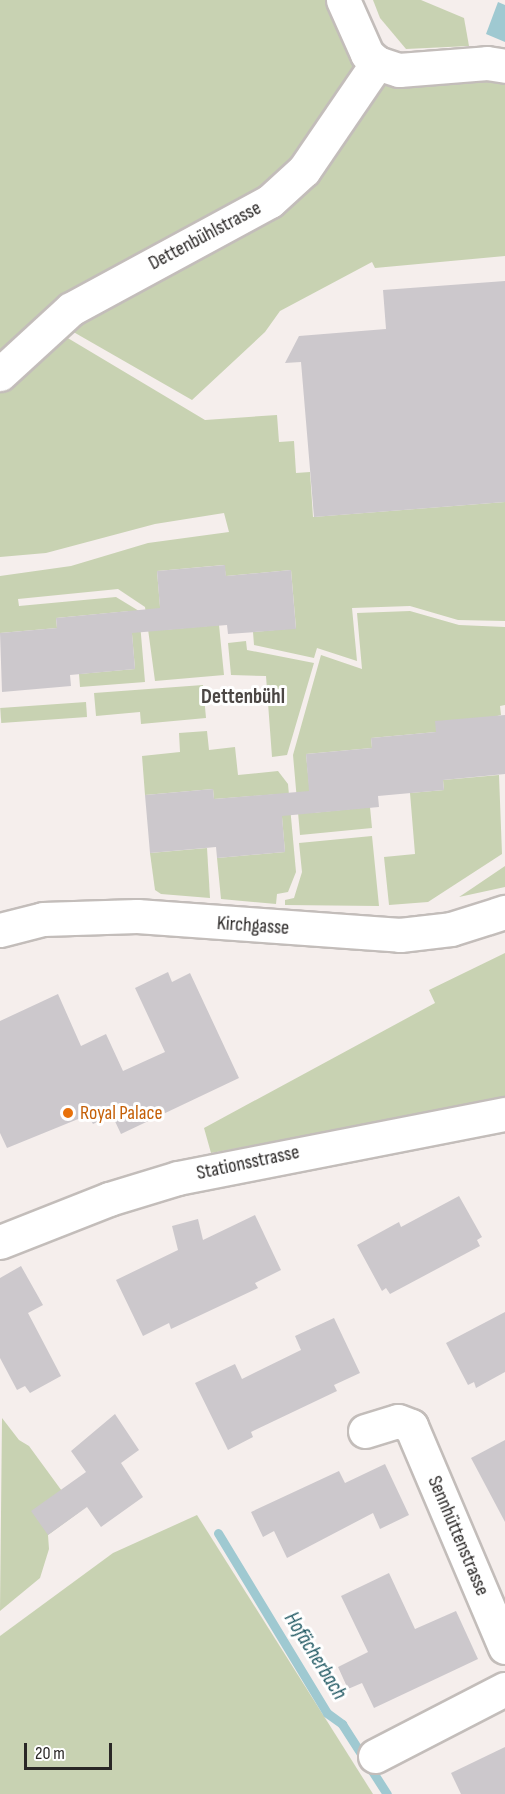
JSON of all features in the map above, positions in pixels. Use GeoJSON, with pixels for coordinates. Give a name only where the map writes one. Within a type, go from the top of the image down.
{"type":"FeatureCollection","features":[{"type":"Feature","properties":{"kind":"street"},"geometry":{"type":"LineString","coordinates":[[343,0],[367,54],[377,63],[399,70],[487,63],[505,66]]}},
{"type":"Feature","properties":{"kind":"street","name":"Dettenbühlstrasse"},"geometry":{"type":"LineString","coordinates":[[0,374],[71,309],[270,201],[304,170],[377,63]]}},
{"type":"Feature","properties":{"kind":"street","name":"Kirchgasse"},"geometry":{"type":"LineString","coordinates":[[0,930],[43,919],[104,916],[400,935],[451,929],[505,912]]}},
{"type":"Feature","properties":{"kind":"street","name":"Stationsstrasse"},"geometry":{"type":"LineString","coordinates":[[0,1242],[109,1199],[178,1178],[505,1113]]}},
{"type":"Feature","properties":{"kind":"street","name":"Sennhüttenstrasse"},"geometry":{"type":"LineString","coordinates":[[364,1431],[398,1421],[411,1426],[505,1647]]}},
{"type":"Feature","properties":{"kind":"street"},"geometry":{"type":"LineString","coordinates":[[375,1756],[505,1689]]}},
{"type":"Feature","properties":{"kind":"green space"},"geometry":{"type":"Polygon","coordinates":[[[0,0],[334,0],[362,65],[303,160],[0,366],[0,0]]]}},
{"type":"Feature","properties":{"kind":"green space"},"geometry":{"type":"Polygon","coordinates":[[[373,0],[421,0],[464,18],[469,46],[406,49],[380,18],[373,0]]]}},
{"type":"Feature","properties":{"kind":"green space"},"geometry":{"type":"Polygon","coordinates":[[[505,78],[505,256],[375,268],[372,262],[280,311],[265,332],[192,400],[63,326],[263,213],[384,79],[505,78]]]}},
{"type":"Feature","properties":{"kind":"green space"},"geometry":{"type":"Polygon","coordinates":[[[56,331],[205,420],[277,415],[279,442],[294,441],[296,473],[310,472],[313,517],[505,502],[505,621],[458,620],[410,606],[352,608],[357,661],[317,648],[314,658],[254,645],[253,632],[296,628],[291,570],[226,576],[224,565],[157,571],[162,630],[219,625],[224,675],[155,681],[145,607],[118,589],[18,599],[19,606],[116,597],[139,611],[145,682],[80,687],[79,674],[135,669],[130,611],[56,618],[57,628],[0,633],[0,576],[71,566],[148,543],[229,532],[224,513],[155,524],[46,553],[0,557],[0,383],[56,331]]]}},
{"type":"Feature","properties":{"kind":"green space"},"geometry":{"type":"Polygon","coordinates":[[[410,611],[459,625],[505,627],[505,705],[500,706],[501,715],[436,732],[371,738],[372,748],[306,754],[312,813],[370,807],[372,828],[300,835],[293,755],[321,655],[362,669],[357,613],[410,611]]]}},
{"type":"Feature","properties":{"kind":"green space"},"geometry":{"type":"Polygon","coordinates":[[[246,641],[247,650],[314,663],[287,755],[272,757],[266,676],[231,675],[228,643],[246,641]]]}},
{"type":"Feature","properties":{"kind":"green space"},"geometry":{"type":"Polygon","coordinates":[[[203,685],[206,718],[141,724],[140,712],[96,716],[94,693],[203,685]]]}},
{"type":"Feature","properties":{"kind":"green space"},"geometry":{"type":"Polygon","coordinates":[[[86,702],[87,717],[1,723],[0,708],[86,702]]]}},
{"type":"Feature","properties":{"kind":"green space"},"geometry":{"type":"Polygon","coordinates":[[[207,731],[209,750],[235,747],[238,775],[278,771],[288,784],[296,872],[288,892],[277,894],[276,904],[221,899],[217,858],[285,852],[280,794],[214,799],[213,789],[145,795],[142,756],[180,752],[179,733],[207,731]]]}},
{"type":"Feature","properties":{"kind":"green space"},"geometry":{"type":"Polygon","coordinates":[[[499,775],[502,854],[428,902],[389,905],[384,857],[415,854],[410,793],[444,790],[443,780],[499,775]]]}},
{"type":"Feature","properties":{"kind":"green space"},"geometry":{"type":"Polygon","coordinates":[[[372,836],[379,906],[285,905],[285,900],[294,898],[302,872],[299,843],[372,836]]]}},
{"type":"Feature","properties":{"kind":"green space"},"geometry":{"type":"Polygon","coordinates":[[[207,848],[210,898],[161,894],[155,890],[150,853],[207,848]]]}},
{"type":"Feature","properties":{"kind":"green space"},"geometry":{"type":"Polygon","coordinates":[[[505,866],[505,887],[459,897],[474,887],[505,866]]]}},
{"type":"Feature","properties":{"kind":"green space"},"geometry":{"type":"Polygon","coordinates":[[[505,953],[505,1099],[211,1153],[204,1128],[435,1003],[429,990],[505,953]]]}},
{"type":"Feature","properties":{"kind":"green space"},"geometry":{"type":"Polygon","coordinates":[[[2,1418],[19,1440],[29,1446],[78,1513],[48,1535],[49,1549],[40,1578],[0,1611],[2,1418]]]}},
{"type":"Feature","properties":{"kind":"green space"},"geometry":{"type":"Polygon","coordinates":[[[197,1515],[373,1794],[0,1794],[0,1636],[113,1553],[197,1515]]]}},
{"type":"Feature","properties":{"kind":"water"},"geometry":{"type":"Polygon","coordinates":[[[498,2],[505,5],[505,42],[486,34],[498,2]]]}},
{"type":"Feature","properties":{"kind":"building"},"geometry":{"type":"Polygon","coordinates":[[[505,281],[505,502],[314,517],[301,362],[285,363],[299,336],[386,329],[383,290],[505,281]]]}},
{"type":"Feature","properties":{"kind":"building"},"geometry":{"type":"Polygon","coordinates":[[[225,565],[226,576],[291,570],[296,629],[228,634],[227,625],[132,633],[135,669],[70,675],[71,686],[2,692],[0,633],[57,628],[56,618],[160,608],[157,571],[225,565]]]}},
{"type":"Feature","properties":{"kind":"building"},"geometry":{"type":"Polygon","coordinates":[[[505,715],[505,774],[443,780],[444,790],[378,796],[379,807],[282,816],[285,852],[217,858],[216,847],[150,853],[145,795],[213,789],[214,799],[309,791],[306,754],[372,748],[371,738],[436,732],[435,721],[505,715]]]}},
{"type":"Feature","properties":{"kind":"building"},"geometry":{"type":"Polygon","coordinates":[[[168,972],[172,982],[190,973],[239,1078],[121,1134],[112,1115],[93,1124],[88,1115],[7,1148],[0,1133],[0,1021],[58,994],[81,1046],[106,1034],[123,1071],[165,1052],[135,988],[168,972]]]}},
{"type":"Feature","properties":{"kind":"building"},"geometry":{"type":"Polygon","coordinates":[[[459,1196],[482,1237],[477,1240],[480,1246],[390,1294],[386,1288],[382,1291],[357,1245],[399,1222],[401,1227],[459,1196]]]}},
{"type":"Feature","properties":{"kind":"building"},"geometry":{"type":"Polygon","coordinates":[[[255,1215],[281,1270],[255,1283],[258,1288],[171,1329],[169,1323],[143,1336],[116,1280],[178,1250],[172,1226],[198,1219],[203,1240],[255,1215]]]}},
{"type":"Feature","properties":{"kind":"building"},"geometry":{"type":"Polygon","coordinates":[[[21,1266],[43,1305],[28,1313],[61,1376],[30,1393],[25,1386],[17,1390],[0,1358],[0,1278],[21,1266]]]}},
{"type":"Feature","properties":{"kind":"building"},"geometry":{"type":"Polygon","coordinates":[[[505,1312],[505,1372],[476,1388],[474,1382],[468,1385],[446,1343],[505,1312]]]}},
{"type":"Feature","properties":{"kind":"building"},"geometry":{"type":"Polygon","coordinates":[[[334,1318],[360,1373],[334,1385],[337,1391],[251,1432],[253,1437],[228,1450],[195,1383],[235,1364],[242,1379],[301,1350],[295,1336],[334,1318]]]}},
{"type":"Feature","properties":{"kind":"building"},"geometry":{"type":"Polygon","coordinates":[[[115,1414],[139,1450],[121,1463],[143,1497],[101,1527],[87,1507],[48,1535],[31,1511],[86,1472],[71,1451],[115,1414]]]}},
{"type":"Feature","properties":{"kind":"building"},"geometry":{"type":"Polygon","coordinates":[[[505,1440],[505,1522],[471,1458],[505,1440]]]}},
{"type":"Feature","properties":{"kind":"building"},"geometry":{"type":"Polygon","coordinates":[[[385,1464],[409,1515],[380,1529],[373,1513],[287,1558],[274,1531],[263,1537],[251,1512],[339,1471],[345,1483],[385,1464]]]}},
{"type":"Feature","properties":{"kind":"building"},"geometry":{"type":"Polygon","coordinates":[[[389,1573],[415,1629],[456,1611],[478,1659],[374,1708],[362,1683],[348,1689],[338,1667],[368,1652],[341,1596],[389,1573]]]}},
{"type":"Feature","properties":{"kind":"building"},"geometry":{"type":"Polygon","coordinates":[[[505,1747],[505,1794],[461,1794],[451,1773],[505,1747]]]}},
{"type":"Feature","properties":{"kind":"waterway","name":"Hofächerbach"},"geometry":{"type":"LineString","coordinates":[[218,1533],[327,1713],[342,1724],[387,1794]]}},
{"type":"Feature","properties":{"kind":"place","name":"Royal Palace"},"geometry":{"type":"Point","coordinates":[68,1113]}},
{"type":"Feature","properties":{"kind":"district","name":"Dettenbühl"},"geometry":{"type":"Point","coordinates":[243,697]}}]}
